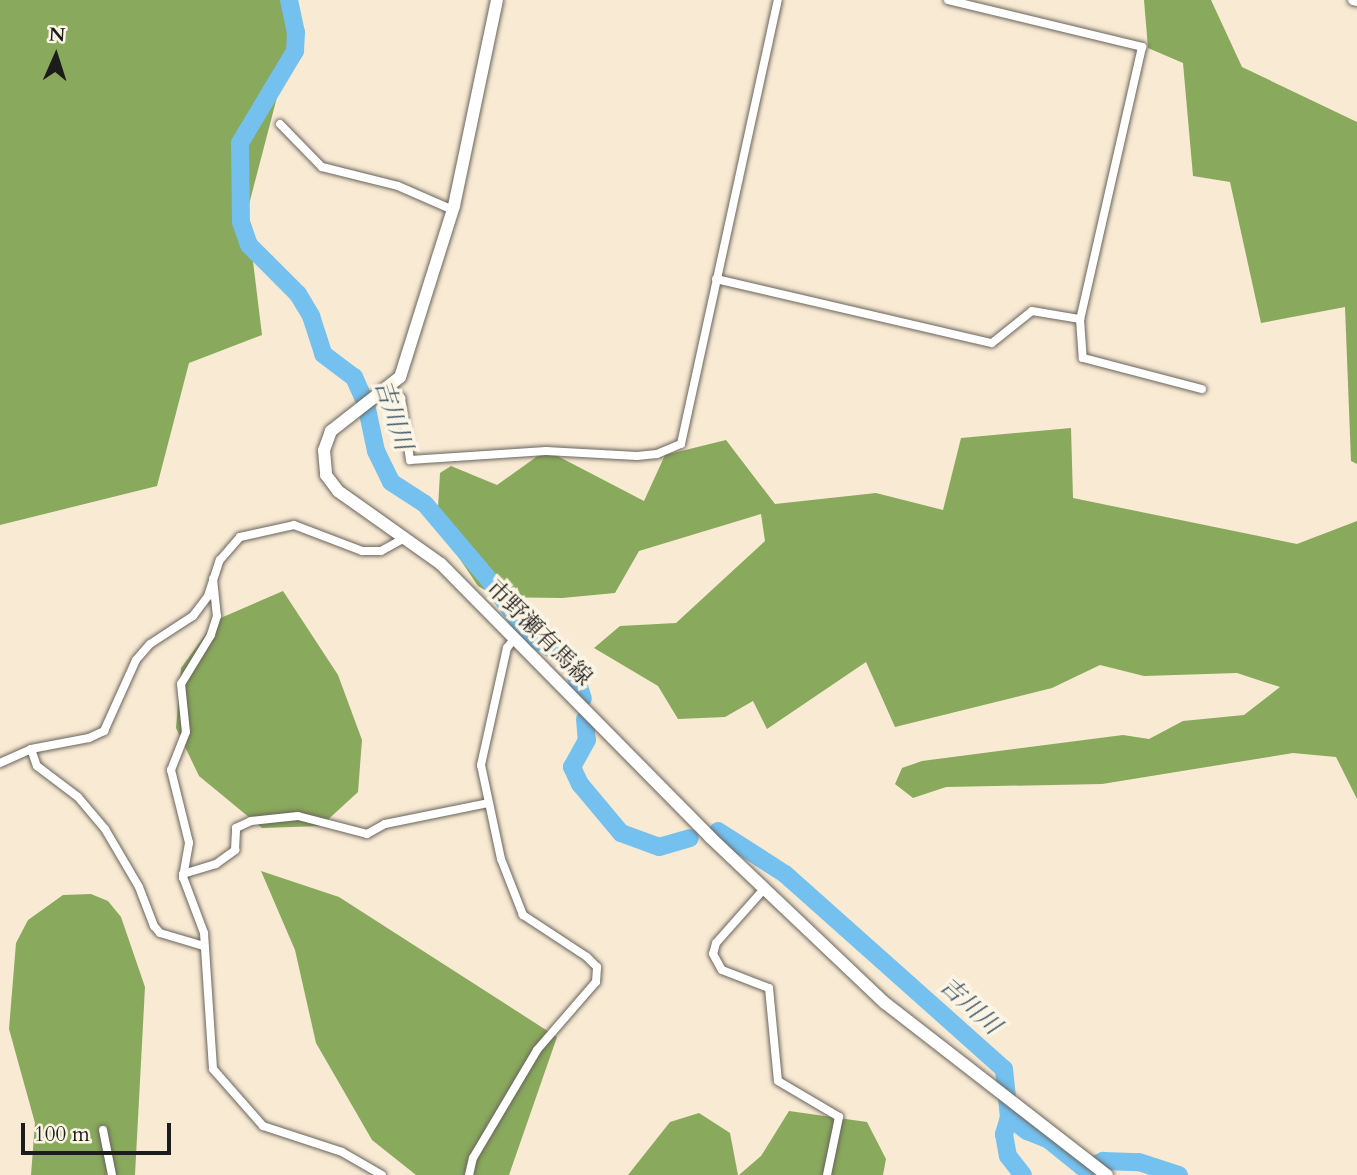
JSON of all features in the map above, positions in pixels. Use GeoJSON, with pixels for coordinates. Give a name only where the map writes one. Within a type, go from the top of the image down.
{"type":"FeatureCollection","features":[{"type":"Feature","properties":{"kind":"main road","name":"市野瀬有馬線"},"geometry":{"type":"LineString","coordinates":[[498,0],[453,210],[400,377],[331,431],[324,450],[326,475],[338,491],[441,564],[764,888],[886,1003],[1099,1168]]}},
{"type":"Feature","properties":{"kind":"street"},"geometry":{"type":"LineString","coordinates":[[388,389],[401,397],[410,460],[546,451],[657,454],[681,444],[778,0]]}},
{"type":"Feature","properties":{"kind":"street"},"geometry":{"type":"LineString","coordinates":[[948,0],[1142,47],[1080,319],[1083,358],[1202,389]]}},
{"type":"Feature","properties":{"kind":"street"},"geometry":{"type":"LineString","coordinates":[[280,124],[322,167],[398,186],[453,210]]}},
{"type":"Feature","properties":{"kind":"street"},"geometry":{"type":"LineString","coordinates":[[716,279],[992,343],[1032,311],[1080,319]]}},
{"type":"Feature","properties":{"kind":"street"},"geometry":{"type":"LineString","coordinates":[[0,763],[30,749],[89,738],[104,731],[136,660],[150,644],[193,616],[208,596],[220,559],[240,537],[294,525],[362,551],[381,551],[404,538]]}},
{"type":"Feature","properties":{"kind":"street"},"geometry":{"type":"LineString","coordinates":[[213,579],[217,616],[211,635],[181,684],[186,732],[171,770],[189,843],[183,874],[204,933],[213,1069],[263,1126],[342,1152],[382,1175]]}},
{"type":"Feature","properties":{"kind":"street"},"geometry":{"type":"LineString","coordinates":[[469,1175],[478,1150],[537,1050],[596,982],[597,967],[587,957],[523,915],[501,859],[481,765],[486,732],[507,648],[514,639]]}},
{"type":"Feature","properties":{"kind":"street"},"geometry":{"type":"LineString","coordinates":[[30,749],[37,766],[78,797],[105,829],[139,887],[154,926],[160,933],[204,946]]}},
{"type":"Feature","properties":{"kind":"street"},"geometry":{"type":"LineString","coordinates":[[183,874],[216,864],[235,850],[236,828],[251,821],[298,816],[368,834],[385,824],[488,803]]}},
{"type":"Feature","properties":{"kind":"street"},"geometry":{"type":"LineString","coordinates":[[764,888],[716,943],[712,954],[722,970],[769,988],[778,1081],[839,1117],[827,1175]]}},
{"type":"Feature","properties":{"kind":"street"},"geometry":{"type":"LineString","coordinates":[[103,1130],[112,1175]]}},
{"type":"Feature","properties":{"kind":"green space"},"geometry":{"type":"Polygon","coordinates":[[[0,0],[290,0],[287,59],[247,212],[262,335],[189,363],[157,486],[0,525],[0,0]]]}},
{"type":"Feature","properties":{"kind":"green space"},"geometry":{"type":"Polygon","coordinates":[[[1144,0],[1211,0],[1242,67],[1357,122],[1357,464],[1351,461],[1345,307],[1261,323],[1230,182],[1193,176],[1183,63],[1148,48],[1144,0]]]}},
{"type":"Feature","properties":{"kind":"green space"},"geometry":{"type":"Polygon","coordinates":[[[1071,428],[1073,498],[1297,544],[1357,521],[1357,799],[1336,757],[1293,753],[1102,784],[946,787],[913,798],[895,784],[902,768],[922,761],[1123,735],[1149,739],[1183,721],[1244,715],[1280,687],[1237,673],[1144,676],[1100,665],[1052,688],[895,727],[866,662],[767,729],[753,701],[725,717],[678,719],[658,686],[594,648],[620,626],[676,623],[765,541],[761,514],[639,551],[615,593],[562,598],[497,597],[478,586],[437,525],[440,473],[451,466],[497,485],[546,450],[644,501],[665,455],[726,440],[775,504],[876,493],[943,510],[961,438],[1071,428]]]}},
{"type":"Feature","properties":{"kind":"green space"},"geometry":{"type":"Polygon","coordinates":[[[283,591],[338,675],[362,740],[358,792],[321,826],[262,828],[199,776],[176,728],[181,668],[216,620],[283,591]]]}},
{"type":"Feature","properties":{"kind":"green space"},"geometry":{"type":"Polygon","coordinates":[[[261,871],[339,897],[557,1037],[509,1175],[416,1175],[372,1140],[316,1043],[295,950],[261,871]]]}},
{"type":"Feature","properties":{"kind":"green space"},"geometry":{"type":"Polygon","coordinates":[[[91,894],[108,901],[121,917],[145,987],[135,1175],[31,1175],[35,1123],[9,1029],[16,943],[28,920],[63,895],[91,894]]]}},
{"type":"Feature","properties":{"kind":"green space"},"geometry":{"type":"Polygon","coordinates":[[[789,1111],[867,1122],[886,1159],[883,1175],[739,1175],[761,1156],[789,1111]]]}},
{"type":"Feature","properties":{"kind":"green space"},"geometry":{"type":"Polygon","coordinates":[[[699,1113],[730,1133],[738,1175],[628,1175],[670,1122],[699,1113]]]}},
{"type":"Feature","properties":{"kind":"waterway","name":"吉川川"},"geometry":{"type":"LineString","coordinates":[[289,0],[296,32],[295,51],[240,143],[241,222],[249,245],[298,294],[311,316],[323,354],[354,377],[366,404],[376,451],[391,482],[425,504],[490,581],[529,636],[560,654],[573,668],[583,698]]}},
{"type":"Feature","properties":{"kind":"waterway","name":"吉川川"},"geometry":{"type":"LineString","coordinates":[[585,719],[587,740],[572,767],[580,784],[621,833],[659,847],[690,838]]}},
{"type":"Feature","properties":{"kind":"waterway","name":"吉川川"},"geometry":{"type":"LineString","coordinates":[[718,831],[785,874],[1004,1069],[1009,1117],[1027,1131],[1049,1140],[1085,1169],[1103,1161],[1139,1162],[1179,1175]]}},
{"type":"Feature","properties":{"kind":"waterway"},"geometry":{"type":"LineString","coordinates":[[1009,1117],[1004,1134],[1008,1156],[1023,1175]]}}]}
